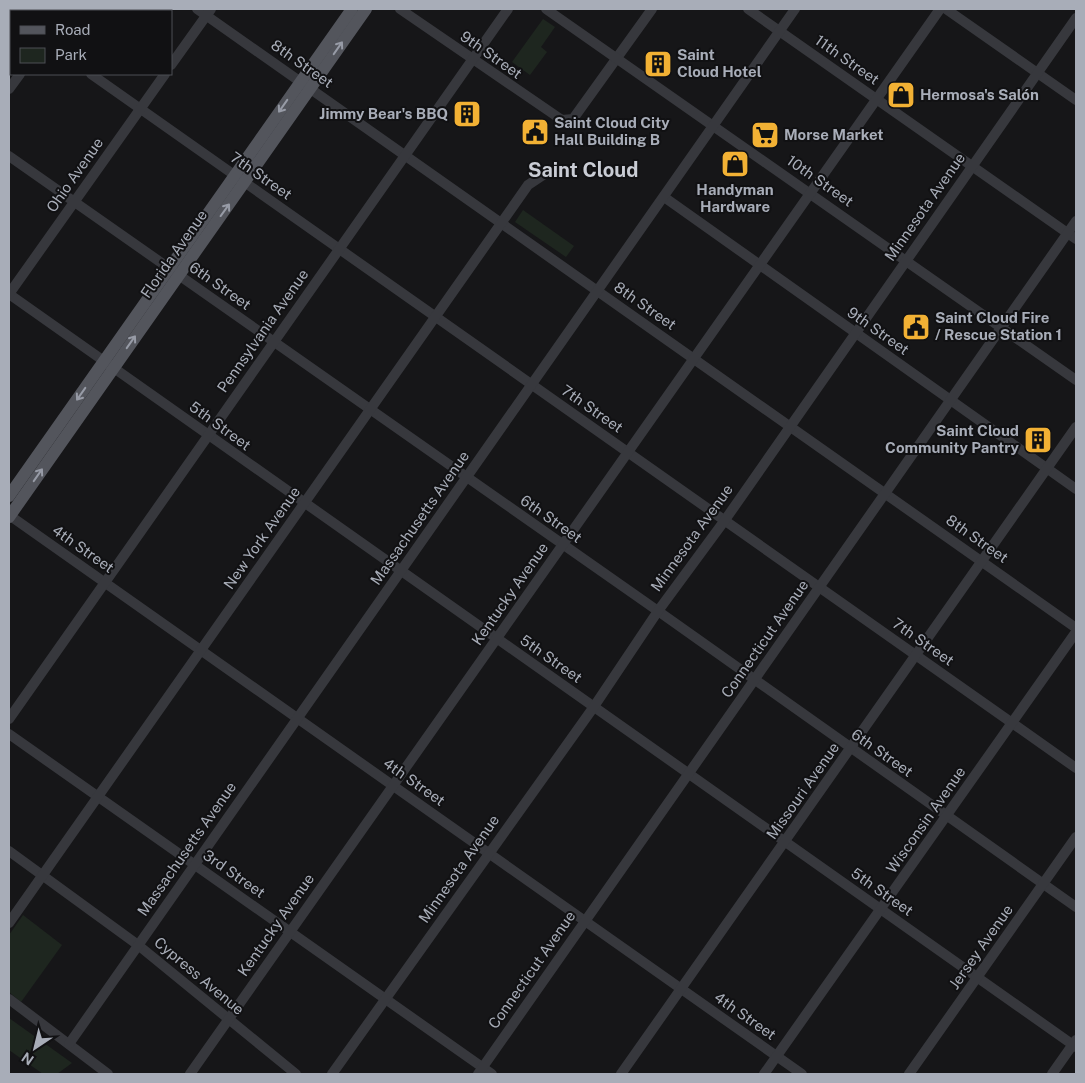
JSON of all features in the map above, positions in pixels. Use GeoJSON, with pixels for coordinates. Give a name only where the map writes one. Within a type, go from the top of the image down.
{"type":"FeatureCollection","features":[{"type":"Feature","properties":{"kind":"main road","name":"Florida Avenue"},"geometry":{"type":"LineString","coordinates":[[9,496],[108,364],[240,179],[305,85],[352,9]]}},
{"type":"Feature","properties":{"kind":"main road","name":"Florida Avenue"},"geometry":{"type":"LineString","coordinates":[[305,85],[366,9]]}},
{"type":"Feature","properties":{"kind":"main road","name":"Florida Avenue"},"geometry":{"type":"LineString","coordinates":[[9,516],[108,364]]}},
{"type":"Feature","properties":{"kind":"street","name":"8th Street"},"geometry":{"type":"LineString","coordinates":[[197,9],[208,12],[305,85],[1076,628]]}},
{"type":"Feature","properties":{"kind":"street","name":"9th Street"},"geometry":{"type":"LineString","coordinates":[[400,9],[558,120],[573,119],[616,58]]}},
{"type":"Feature","properties":{"kind":"street","name":"Pennsylvania Avenue"},"geometry":{"type":"LineString","coordinates":[[9,719],[508,9]]}},
{"type":"Feature","properties":{"kind":"street","name":"10th Street"},"geometry":{"type":"LineString","coordinates":[[546,9],[1076,380]]}},
{"type":"Feature","properties":{"kind":"street"},"geometry":{"type":"LineString","coordinates":[[616,58],[652,9]]}},
{"type":"Feature","properties":{"kind":"street","name":"11th Street"},"geometry":{"type":"LineString","coordinates":[[748,9],[1072,236]]}},
{"type":"Feature","properties":{"kind":"street","name":"Massachusetts Avenue"},"geometry":{"type":"LineString","coordinates":[[69,1044],[795,9]]}},
{"type":"Feature","properties":{"kind":"street","name":"Kentucky Avenue"},"geometry":{"type":"LineString","coordinates":[[190,1074],[940,9]]}},
{"type":"Feature","properties":{"kind":"street"},"geometry":{"type":"LineString","coordinates":[[946,9],[1076,100]]}},
{"type":"Feature","properties":{"kind":"street"},"geometry":{"type":"LineString","coordinates":[[172,64],[208,12]]}},
{"type":"Feature","properties":{"kind":"street","name":"Minnesota Avenue"},"geometry":{"type":"LineString","coordinates":[[332,1074],[592,708],[658,611],[725,520],[1076,18]]}},
{"type":"Feature","properties":{"kind":"street"},"geometry":{"type":"LineString","coordinates":[[9,89],[19,75]]}},
{"type":"Feature","properties":{"kind":"street","name":"7th Street"},"geometry":{"type":"LineString","coordinates":[[92,75],[1076,768]]}},
{"type":"Feature","properties":{"kind":"street","name":"Ohio Avenue"},"geometry":{"type":"LineString","coordinates":[[9,294],[164,75]]}},
{"type":"Feature","properties":{"kind":"street","name":"6th Street"},"geometry":{"type":"LineString","coordinates":[[9,156],[1076,907]]}},
{"type":"Feature","properties":{"kind":"street","name":"New York Avenue"},"geometry":{"type":"LineString","coordinates":[[9,923],[528,185],[543,175]]}},
{"type":"Feature","properties":{"kind":"street","name":"9th Street"},"geometry":{"type":"LineString","coordinates":[[664,197],[1076,488]]}},
{"type":"Feature","properties":{"kind":"street","name":"Connecticut Avenue"},"geometry":{"type":"LineString","coordinates":[[480,1071],[951,401],[1072,236],[1076,221]]}},
{"type":"Feature","properties":{"kind":"street","name":"5th Street"},"geometry":{"type":"LineString","coordinates":[[9,294],[592,708],[977,978],[1075,1044]]}},
{"type":"Feature","properties":{"kind":"street","name":"Missouri Avenue"},"geometry":{"type":"LineString","coordinates":[[621,1074],[1076,427]]}},
{"type":"Feature","properties":{"kind":"street","name":"4th Street"},"geometry":{"type":"LineString","coordinates":[[9,516],[802,1074]]}},
{"type":"Feature","properties":{"kind":"street","name":"Wisconsin Avenue"},"geometry":{"type":"LineString","coordinates":[[764,1074],[1076,632]]}},
{"type":"Feature","properties":{"kind":"street","name":"3rd Street"},"geometry":{"type":"LineString","coordinates":[[9,734],[385,999],[480,1071],[492,1074]]}},
{"type":"Feature","properties":{"kind":"street","name":"Jersey Avenue"},"geometry":{"type":"LineString","coordinates":[[909,1074],[1076,836]]}},
{"type":"Feature","properties":{"kind":"street","name":"Cypress Avenue"},"geometry":{"type":"LineString","coordinates":[[9,851],[138,945],[224,1013],[228,1020],[296,1074]]}},
{"type":"Feature","properties":{"kind":"street"},"geometry":{"type":"LineString","coordinates":[[9,999],[108,1074]]}},
{"type":"Feature","properties":{"kind":"street"},"geometry":{"type":"LineString","coordinates":[[1052,1074],[1075,1044]]}},
{"type":"Feature","properties":{"kind":"green space"},"geometry":{"type":"Polygon","coordinates":[[[543,19],[555,27],[541,47],[547,52],[530,75],[512,62],[543,19]]]}},
{"type":"Feature","properties":{"kind":"green space"},"geometry":{"type":"Polygon","coordinates":[[[523,210],[574,246],[566,257],[515,222],[523,210]]]}},
{"type":"Feature","properties":{"kind":"green space"},"geometry":{"type":"Polygon","coordinates":[[[23,915],[62,945],[21,1002],[9,992],[9,935],[23,915]]]}},
{"type":"Feature","properties":{"kind":"green space"},"geometry":{"type":"Polygon","coordinates":[[[9,1018],[72,1063],[57,1074],[43,1074],[9,1050],[9,1018]]]}},
{"type":"Feature","properties":{"kind":"place","name":"Saint Cloud Hotel"},"geometry":{"type":"Point","coordinates":[658,64]}},
{"type":"Feature","properties":{"kind":"place","name":"Hermosa's Salón"},"geometry":{"type":"Point","coordinates":[901,95]}},
{"type":"Feature","properties":{"kind":"place","name":"Jimmy Bear's BBQ"},"geometry":{"type":"Point","coordinates":[467,114]}},
{"type":"Feature","properties":{"kind":"place","name":"Saint Cloud City Hall Building B"},"geometry":{"type":"Point","coordinates":[535,132]}},
{"type":"Feature","properties":{"kind":"place","name":"Morse Market"},"geometry":{"type":"Point","coordinates":[765,135]}},
{"type":"Feature","properties":{"kind":"place","name":"Handyman Hardware"},"geometry":{"type":"Point","coordinates":[735,164]}},
{"type":"Feature","properties":{"kind":"place","name":"Saint Cloud Fire / Rescue Station 1"},"geometry":{"type":"Point","coordinates":[916,327]}},
{"type":"Feature","properties":{"kind":"place","name":"Saint Cloud Community Pantry"},"geometry":{"type":"Point","coordinates":[1038,440]}},
{"type":"Feature","properties":{"kind":"district","name":"Saint Cloud"},"geometry":{"type":"Point","coordinates":[583,170]}}]}
